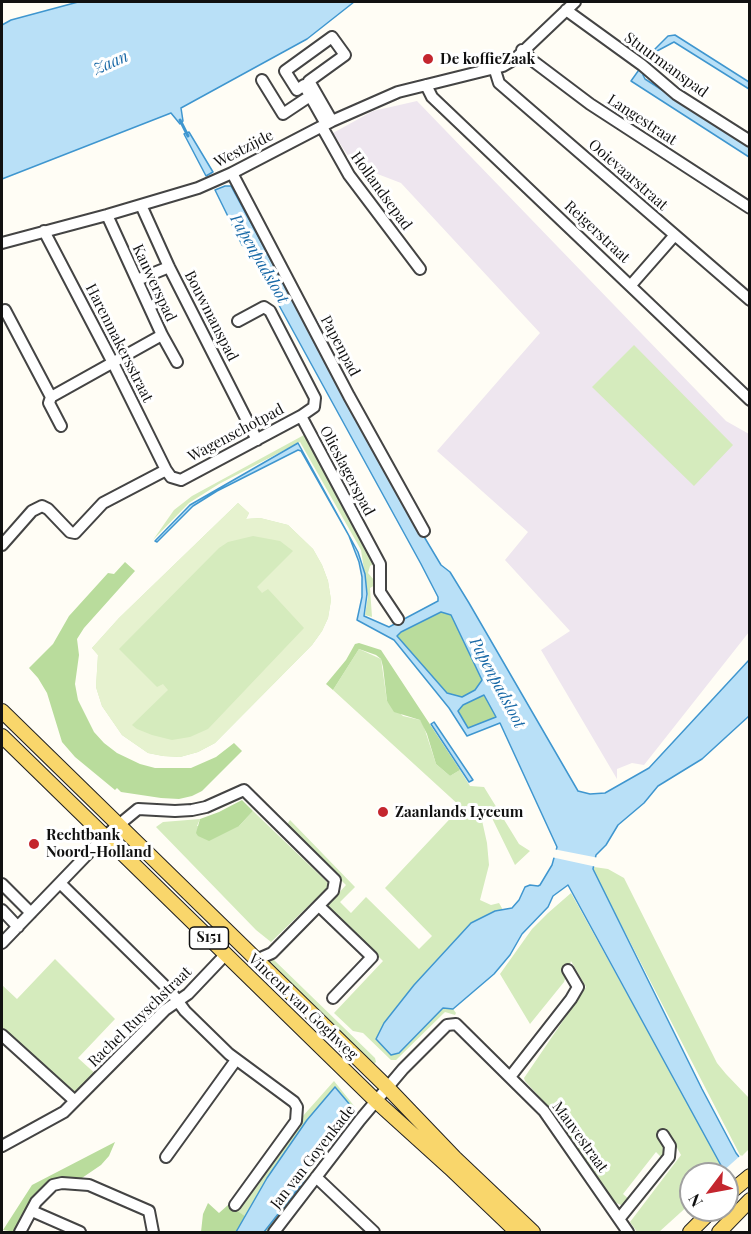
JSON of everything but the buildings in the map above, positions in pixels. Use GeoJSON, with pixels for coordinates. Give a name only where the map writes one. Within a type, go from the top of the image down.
{"type":"FeatureCollection","features":[{"type":"Feature","properties":{"kind":"main road","name":"Vincent van Goghweg"},"geometry":{"type":"LineString","coordinates":[[2,711],[533,1233]]}},
{"type":"Feature","properties":{"kind":"main road","name":"Vincent van Goghweg"},"geometry":{"type":"LineString","coordinates":[[2,736],[376,1101],[517,1233]]}},
{"type":"Feature","properties":{"kind":"main road"},"geometry":{"type":"LineString","coordinates":[[719,1233],[750,1200]]}},
{"type":"Feature","properties":{"kind":"main road"},"geometry":{"type":"LineString","coordinates":[[690,1233],[701,1222]]}},
{"type":"Feature","properties":{"kind":"street","name":"Westzijde"},"geometry":{"type":"LineString","coordinates":[[2,243],[107,215],[211,182],[327,124],[398,92],[462,78],[494,67],[505,56],[522,50],[575,2]]}},
{"type":"Feature","properties":{"kind":"street","name":"Stuurmanspad"},"geometry":{"type":"LineString","coordinates":[[566,10],[645,67],[676,93],[750,141]]}},
{"type":"Feature","properties":{"kind":"street"},"geometry":{"type":"LineString","coordinates":[[332,37],[345,55],[309,81],[321,100],[327,124],[304,86],[297,90],[285,70],[332,37]]}},
{"type":"Feature","properties":{"kind":"street","name":"Langestraat"},"geometry":{"type":"LineString","coordinates":[[522,50],[590,104],[750,208]]}},
{"type":"Feature","properties":{"kind":"street","name":"Ooievaarstraat"},"geometry":{"type":"LineString","coordinates":[[494,67],[500,83],[750,300]]}},
{"type":"Feature","properties":{"kind":"street"},"geometry":{"type":"LineString","coordinates":[[262,80],[283,114],[310,96]]}},
{"type":"Feature","properties":{"kind":"street","name":"Reigerstraat"},"geometry":{"type":"LineString","coordinates":[[426,85],[432,97],[750,400]]}},
{"type":"Feature","properties":{"kind":"street","name":"Hollandsepad"},"geometry":{"type":"LineString","coordinates":[[327,124],[349,175],[420,269]]}},
{"type":"Feature","properties":{"kind":"street","name":"Papenpad"},"geometry":{"type":"LineString","coordinates":[[232,173],[349,396],[424,531]]}},
{"type":"Feature","properties":{"kind":"street","name":"Bouwmanspad"},"geometry":{"type":"LineString","coordinates":[[141,205],[169,267],[257,440]]}},
{"type":"Feature","properties":{"kind":"street","name":"Kauwerspad"},"geometry":{"type":"LineString","coordinates":[[107,215],[177,362]]}},
{"type":"Feature","properties":{"kind":"street","name":"Harenmakersstraat"},"geometry":{"type":"LineString","coordinates":[[44,231],[166,470]]}},
{"type":"Feature","properties":{"kind":"street"},"geometry":{"type":"LineString","coordinates":[[631,285],[674,236]]}},
{"type":"Feature","properties":{"kind":"street"},"geometry":{"type":"LineString","coordinates":[[137,280],[169,267]]}},
{"type":"Feature","properties":{"kind":"street","name":"Olieslagerspad"},"geometry":{"type":"LineString","coordinates":[[238,321],[264,307],[270,311],[315,398],[314,407],[301,416],[380,564],[380,592],[398,620]]}},
{"type":"Feature","properties":{"kind":"street"},"geometry":{"type":"LineString","coordinates":[[5,310],[51,397]]}},
{"type":"Feature","properties":{"kind":"street"},"geometry":{"type":"LineString","coordinates":[[61,426],[49,403],[51,397],[162,334]]}},
{"type":"Feature","properties":{"kind":"street","name":"Wagenschotpad"},"geometry":{"type":"LineString","coordinates":[[166,470],[171,477],[181,480],[301,416]]}},
{"type":"Feature","properties":{"kind":"street"},"geometry":{"type":"LineString","coordinates":[[2,545],[32,511],[42,506],[48,509],[70,532],[75,533],[103,503],[166,470]]}},
{"type":"Feature","properties":{"kind":"street","name":"Vincent van Goghweg"},"geometry":{"type":"LineString","coordinates":[[104,837],[138,809],[192,810],[206,807],[244,790],[335,880],[333,891],[319,906],[272,953],[256,960]]}},
{"type":"Feature","properties":{"kind":"street"},"geometry":{"type":"LineString","coordinates":[[2,943],[104,837]]}},
{"type":"Feature","properties":{"kind":"street"},"geometry":{"type":"LineString","coordinates":[[60,883],[171,992],[177,1002],[236,1060],[294,1102],[297,1107],[296,1121],[235,1205]]}},
{"type":"Feature","properties":{"kind":"street"},"geometry":{"type":"LineString","coordinates":[[2,884],[31,913]]}},
{"type":"Feature","properties":{"kind":"street"},"geometry":{"type":"LineString","coordinates":[[319,906],[372,957],[333,998]]}},
{"type":"Feature","properties":{"kind":"street"},"geometry":{"type":"LineString","coordinates":[[2,910],[18,927]]}},
{"type":"Feature","properties":{"kind":"street","name":"Rachel Ruyschstraat"},"geometry":{"type":"LineString","coordinates":[[2,1145],[64,1112],[165,1010],[188,994],[226,954]]}},
{"type":"Feature","properties":{"kind":"street"},"geometry":{"type":"LineString","coordinates":[[510,1077],[578,987],[568,970]]}},
{"type":"Feature","properties":{"kind":"street","name":"Mauvestraat"},"geometry":{"type":"LineString","coordinates":[[387,1087],[447,1024],[456,1024],[544,1111],[628,1233]]}},
{"type":"Feature","properties":{"kind":"street"},"geometry":{"type":"LineString","coordinates":[[2,1035],[75,1101]]}},
{"type":"Feature","properties":{"kind":"street"},"geometry":{"type":"LineString","coordinates":[[166,1157],[236,1060]]}},
{"type":"Feature","properties":{"kind":"street"},"geometry":{"type":"LineString","coordinates":[[376,1101],[387,1087]]}},
{"type":"Feature","properties":{"kind":"street","name":"Jan van Goyenkade"},"geometry":{"type":"LineString","coordinates":[[274,1233],[376,1101]]}},
{"type":"Feature","properties":{"kind":"street"},"geometry":{"type":"LineString","coordinates":[[619,1220],[669,1157],[670,1146],[663,1135]]}},
{"type":"Feature","properties":{"kind":"street"},"geometry":{"type":"LineString","coordinates":[[316,1177],[374,1233]]}},
{"type":"Feature","properties":{"kind":"street"},"geometry":{"type":"LineString","coordinates":[[20,1233],[36,1202],[53,1185],[62,1183],[89,1185],[149,1210],[153,1233]]}},
{"type":"Feature","properties":{"kind":"street"},"geometry":{"type":"LineString","coordinates":[[32,1211],[80,1233]]}},
{"type":"Feature","properties":{"kind":"shaded area"},"geometry":{"type":"Polygon","coordinates":[[[417,101],[726,421],[749,434],[749,632],[644,765],[632,763],[617,769],[617,779],[541,650],[570,631],[505,560],[528,532],[437,451],[540,333],[401,183],[354,165],[333,133],[373,111],[417,101]]]}},
{"type":"Feature","properties":{"kind":"green space"},"geometry":{"type":"Polygon","coordinates":[[[634,345],[733,445],[694,486],[592,387],[634,345]]]}},
{"type":"Feature","properties":{"kind":"green space"},"geometry":{"type":"Polygon","coordinates":[[[304,435],[363,538],[373,564],[368,573],[374,580],[377,580],[377,584],[370,588],[372,617],[365,615],[368,596],[361,550],[300,442],[219,484],[189,503],[153,540],[174,510],[192,496],[304,435]]]}},
{"type":"Feature","properties":{"kind":"green space"},"geometry":{"type":"Polygon","coordinates":[[[238,503],[249,513],[246,519],[260,518],[288,525],[313,549],[328,581],[331,600],[328,618],[312,645],[215,743],[198,752],[180,757],[148,753],[122,735],[102,706],[96,687],[98,655],[92,648],[119,618],[238,503]]]}},
{"type":"Feature","properties":{"kind":"green space"},"geometry":{"type":"Polygon","coordinates":[[[238,503],[249,513],[246,519],[260,518],[288,525],[313,549],[328,581],[331,600],[328,618],[312,645],[215,743],[198,752],[180,757],[148,753],[122,735],[102,706],[96,687],[98,655],[92,648],[119,618],[238,503]],[[253,536],[228,542],[219,548],[119,649],[157,687],[163,684],[168,690],[132,725],[137,729],[172,740],[190,737],[208,729],[304,628],[268,589],[262,593],[257,587],[293,551],[280,541],[253,536]]]}},
{"type":"Feature","properties":{"kind":"green space"},"geometry":{"type":"Polygon","coordinates":[[[125,562],[135,571],[84,628],[77,639],[79,655],[75,684],[78,700],[94,732],[104,743],[117,753],[140,764],[155,768],[191,768],[216,757],[234,743],[242,751],[202,791],[192,796],[179,799],[161,798],[121,792],[117,788],[115,790],[75,757],[62,742],[47,693],[29,668],[53,644],[69,616],[108,573],[114,574],[125,562]]]}},
{"type":"Feature","properties":{"kind":"green space"},"geometry":{"type":"Polygon","coordinates":[[[441,612],[451,615],[482,680],[475,690],[462,697],[447,693],[397,636],[441,612]]]}},
{"type":"Feature","properties":{"kind":"green space"},"geometry":{"type":"Polygon","coordinates":[[[359,643],[381,650],[460,770],[450,776],[436,764],[420,720],[394,712],[387,701],[381,659],[376,655],[359,649],[333,690],[326,684],[346,660],[355,644],[359,643]]]}},
{"type":"Feature","properties":{"kind":"green space"},"geometry":{"type":"Polygon","coordinates":[[[359,649],[381,659],[387,701],[403,716],[420,720],[436,764],[450,776],[460,770],[470,786],[484,787],[519,844],[530,851],[515,865],[489,812],[481,816],[489,865],[480,900],[491,905],[499,903],[503,910],[495,911],[471,923],[429,968],[391,1014],[376,1039],[399,1053],[443,1008],[453,1009],[456,1013],[455,1015],[445,1012],[396,1060],[391,1060],[363,1033],[353,1031],[334,1013],[383,961],[327,906],[346,885],[286,826],[290,820],[355,887],[340,902],[351,913],[366,897],[419,949],[432,936],[385,888],[461,807],[333,690],[359,649]]]}},
{"type":"Feature","properties":{"kind":"green space"},"geometry":{"type":"Polygon","coordinates":[[[484,694],[496,717],[468,728],[458,711],[463,705],[484,694]]]}},
{"type":"Feature","properties":{"kind":"green space"},"geometry":{"type":"Polygon","coordinates":[[[242,800],[253,811],[239,826],[209,841],[198,836],[196,833],[200,819],[242,800]]]}},
{"type":"Feature","properties":{"kind":"green space"},"geometry":{"type":"Polygon","coordinates":[[[253,811],[330,885],[271,942],[256,930],[156,827],[163,822],[200,819],[197,826],[239,826],[253,811]]]}},
{"type":"Feature","properties":{"kind":"green space"},"geometry":{"type":"Polygon","coordinates":[[[594,867],[608,869],[624,878],[717,1063],[749,1098],[749,1149],[741,1157],[593,870],[594,867]]]}},
{"type":"Feature","properties":{"kind":"green space"},"geometry":{"type":"Polygon","coordinates":[[[571,893],[720,1162],[679,1162],[679,1214],[659,1232],[637,1232],[630,1222],[681,1155],[667,1130],[657,1136],[668,1152],[663,1159],[656,1152],[623,1194],[631,1201],[623,1206],[614,1202],[545,1103],[525,1081],[524,1078],[586,987],[571,961],[564,982],[530,1024],[500,974],[532,929],[571,893]]]}},
{"type":"Feature","properties":{"kind":"green space"},"geometry":{"type":"Polygon","coordinates":[[[55,959],[115,1019],[78,1058],[99,1077],[81,1097],[2,1029],[2,985],[17,999],[55,959]]]}},
{"type":"Feature","properties":{"kind":"green space"},"geometry":{"type":"Polygon","coordinates":[[[273,959],[375,1058],[376,1062],[372,1066],[266,962],[273,959]]]}},
{"type":"Feature","properties":{"kind":"green space"},"geometry":{"type":"Polygon","coordinates":[[[334,1081],[355,1107],[353,1115],[310,1170],[311,1176],[269,1232],[264,1232],[304,1181],[307,1120],[267,1178],[245,1216],[236,1211],[302,1117],[334,1081]]]}},
{"type":"Feature","properties":{"kind":"green space"},"geometry":{"type":"Polygon","coordinates":[[[115,1142],[109,1156],[101,1165],[79,1180],[61,1186],[52,1192],[16,1232],[3,1230],[32,1185],[115,1142]]]}},
{"type":"Feature","properties":{"kind":"green space"},"geometry":{"type":"Polygon","coordinates":[[[208,1203],[219,1213],[228,1205],[245,1216],[236,1232],[201,1232],[203,1214],[208,1203]]]}},
{"type":"Feature","properties":{"kind":"water","name":"Zaan"},"geometry":{"type":"Polygon","coordinates":[[[78,2],[354,2],[307,39],[181,108],[183,121],[180,124],[171,113],[2,179],[2,25],[11,20],[78,2]]]}},
{"type":"Feature","properties":{"kind":"water"},"geometry":{"type":"Polygon","coordinates":[[[675,35],[749,82],[749,89],[674,42],[657,51],[643,75],[645,79],[749,146],[749,157],[631,81],[651,53],[668,36],[675,35]]]}},
{"type":"Feature","properties":{"kind":"water"},"geometry":{"type":"Polygon","coordinates":[[[189,132],[213,172],[206,176],[184,134],[189,132]]]}},
{"type":"Feature","properties":{"kind":"water","name":"Papenpadsloot"},"geometry":{"type":"Polygon","coordinates":[[[225,186],[231,186],[398,493],[441,565],[450,572],[469,603],[578,791],[590,794],[605,793],[649,768],[749,660],[749,716],[702,759],[658,786],[644,803],[618,825],[606,845],[596,855],[593,869],[702,1089],[736,1153],[749,1170],[749,1201],[739,1189],[739,1162],[719,1162],[568,885],[553,896],[548,907],[522,934],[510,955],[494,974],[453,1009],[443,1008],[399,1053],[391,1055],[376,1039],[384,1023],[414,985],[471,923],[495,911],[512,908],[525,887],[540,885],[552,865],[557,847],[500,723],[467,736],[449,708],[394,640],[357,620],[362,597],[359,562],[349,536],[301,451],[298,450],[217,491],[193,506],[157,542],[155,541],[190,505],[298,443],[358,552],[365,574],[367,594],[364,616],[389,627],[438,601],[421,564],[247,247],[242,245],[215,190],[225,186]],[[441,612],[397,636],[447,693],[462,697],[475,690],[482,680],[451,615],[441,612]],[[484,695],[463,705],[458,711],[468,728],[496,717],[484,695]]]}},
{"type":"Feature","properties":{"kind":"water"},"geometry":{"type":"Polygon","coordinates":[[[434,722],[473,780],[469,782],[431,724],[434,722]]]}},
{"type":"Feature","properties":{"kind":"water"},"geometry":{"type":"Polygon","coordinates":[[[335,1087],[351,1106],[350,1112],[305,1170],[304,1181],[264,1232],[236,1232],[267,1178],[307,1120],[335,1087]]]}},
{"type":"Feature","properties":{"kind":"pier"},"geometry":{"type":"Polygon","coordinates":[[[553,849],[599,858],[597,867],[551,857],[553,849]]]}},
{"type":"Feature","properties":{"kind":"pier"},"geometry":{"type":"Polygon","coordinates":[[[741,1155],[750,1165],[750,1204],[739,1192],[739,1162],[733,1162],[741,1155]]]}},
{"type":"Feature","properties":{"kind":"waterway"},"geometry":{"type":"LineString","coordinates":[[180,120],[188,136]]}},
{"type":"Feature","properties":{"kind":"place","name":"De koffieZaak"},"geometry":{"type":"Point","coordinates":[428,59]}},
{"type":"Feature","properties":{"kind":"place","name":"Zaanlands Lyceum"},"geometry":{"type":"Point","coordinates":[383,812]}},
{"type":"Feature","properties":{"kind":"place","name":"Rechtbank Noord-Holland"},"geometry":{"type":"Point","coordinates":[34,844]}}]}
